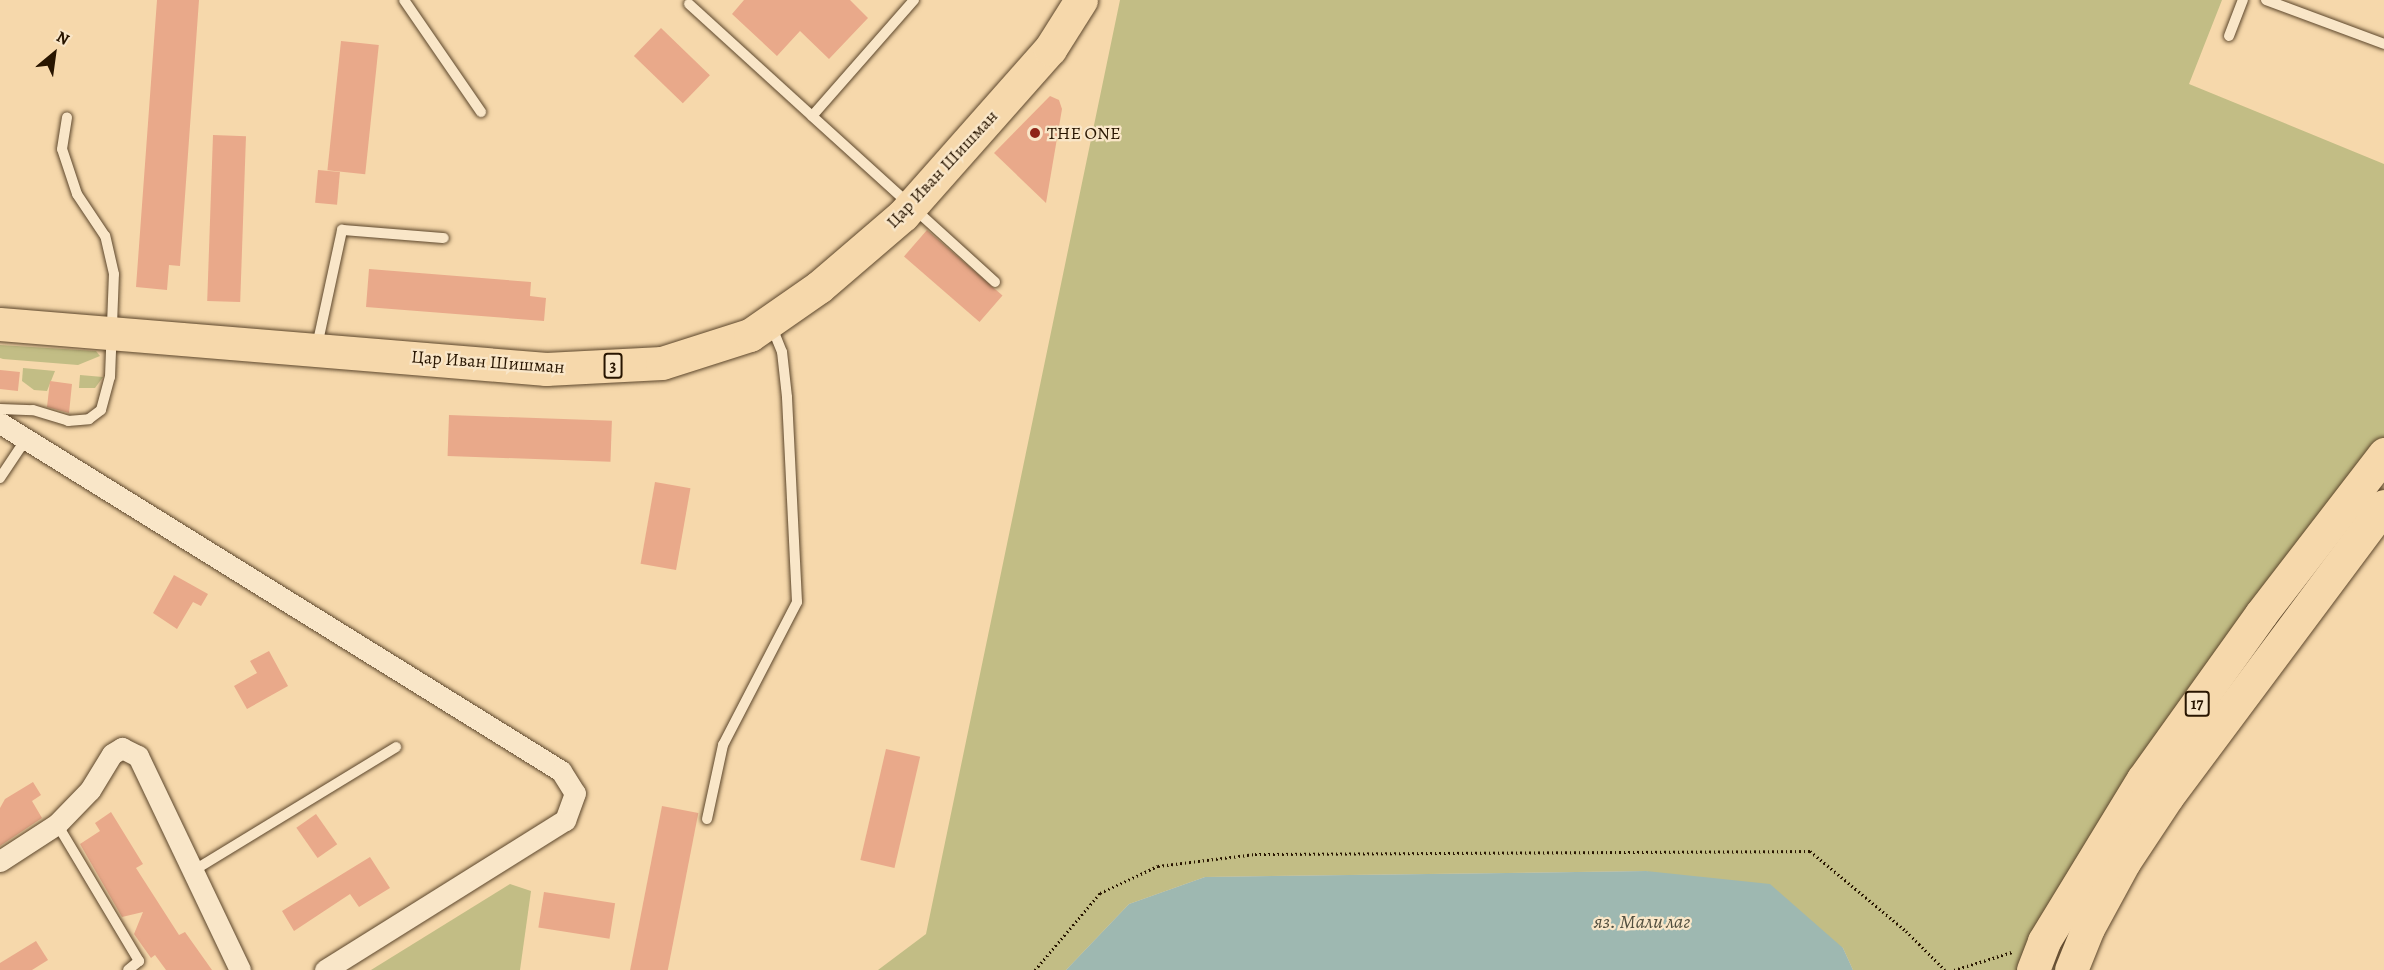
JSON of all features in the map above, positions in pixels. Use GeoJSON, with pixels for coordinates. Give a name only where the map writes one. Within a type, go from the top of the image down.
{"type":"FeatureCollection","features":[{"type":"Feature","properties":{"kind":"main road","name":"Цар Иван Шишман"},"geometry":{"type":"LineString","coordinates":[[0,324],[546,369],[662,363],[750,335],[819,287],[912,206],[1050,48],[1081,0]]}},
{"type":"Feature","properties":{"kind":"main road","name":"17"},"geometry":{"type":"LineString","coordinates":[[2038,955],[2143,779],[2384,454]]}},
{"type":"Feature","properties":{"kind":"main road","name":"17"},"geometry":{"type":"LineString","coordinates":[[2071,970],[2088,928],[2124,862],[2167,797],[2384,506]]}},
{"type":"Feature","properties":{"kind":"street"},"geometry":{"type":"LineString","coordinates":[[0,423],[561,771],[575,793],[565,820],[325,970]]}},
{"type":"Feature","properties":{"kind":"street"},"geometry":{"type":"LineString","coordinates":[[0,861],[57,824],[90,790],[112,754],[122,748],[138,756],[240,970]]}},
{"type":"Feature","properties":{"kind":"lane"},"geometry":{"type":"LineString","coordinates":[[404,0],[481,112]]}},
{"type":"Feature","properties":{"kind":"lane"},"geometry":{"type":"LineString","coordinates":[[812,116],[914,0]]}},
{"type":"Feature","properties":{"kind":"lane"},"geometry":{"type":"LineString","coordinates":[[2229,36],[2244,0]]}},
{"type":"Feature","properties":{"kind":"lane"},"geometry":{"type":"LineString","coordinates":[[2266,0],[2384,44]]}},
{"type":"Feature","properties":{"kind":"lane"},"geometry":{"type":"LineString","coordinates":[[689,4],[995,282]]}},
{"type":"Feature","properties":{"kind":"lane"},"geometry":{"type":"LineString","coordinates":[[0,409],[33,410],[68,421],[89,419],[101,410],[110,377],[114,274],[105,236],[77,194],[62,149],[67,117]]}},
{"type":"Feature","properties":{"kind":"lane"},"geometry":{"type":"LineString","coordinates":[[316,350],[342,230],[444,238]]}},
{"type":"Feature","properties":{"kind":"lane"},"geometry":{"type":"LineString","coordinates":[[707,819],[723,745],[797,602],[787,397],[782,352],[770,322]]}},
{"type":"Feature","properties":{"kind":"lane"},"geometry":{"type":"LineString","coordinates":[[0,478],[26,439]]}},
{"type":"Feature","properties":{"kind":"lane"},"geometry":{"type":"LineString","coordinates":[[193,871],[396,747]]}},
{"type":"Feature","properties":{"kind":"lane"},"geometry":{"type":"LineString","coordinates":[[57,824],[139,961],[128,970]]}},
{"type":"Feature","properties":{"kind":"path"},"geometry":{"type":"LineString","coordinates":[[1035,970],[1100,893],[1158,866],[1255,854],[1798,851],[1810,851],[1906,931],[1945,970]]}},
{"type":"Feature","properties":{"kind":"path"},"geometry":{"type":"LineString","coordinates":[[1954,970],[2038,955]]}},
{"type":"Feature","properties":{"kind":"shaded area"},"geometry":{"type":"Polygon","coordinates":[[[1120,0],[2222,0],[2189,84],[2384,164],[2384,439],[2030,970],[1853,970],[1843,948],[1646,871],[1205,877],[1129,904],[1066,970],[878,970],[926,934],[1120,0]]]}},
{"type":"Feature","properties":{"kind":"shaded area"},"geometry":{"type":"Polygon","coordinates":[[[0,345],[96,351],[100,356],[78,365],[3,359],[0,358],[0,345]]]}},
{"type":"Feature","properties":{"kind":"shaded area"},"geometry":{"type":"Polygon","coordinates":[[[23,368],[55,371],[47,391],[34,390],[22,381],[23,368]]]}},
{"type":"Feature","properties":{"kind":"shaded area"},"geometry":{"type":"Polygon","coordinates":[[[80,375],[103,377],[95,388],[79,388],[80,375]]]}},
{"type":"Feature","properties":{"kind":"shaded area"},"geometry":{"type":"Polygon","coordinates":[[[510,884],[531,891],[520,970],[371,970],[510,884]]]}},
{"type":"Feature","properties":{"kind":"water","name":"яз. Мали лаг"},"geometry":{"type":"Polygon","coordinates":[[[1646,871],[1770,884],[1843,948],[1853,970],[1066,970],[1129,904],[1205,877],[1646,871]]]}},
{"type":"Feature","properties":{"kind":"building"},"geometry":{"type":"Polygon","coordinates":[[[157,0],[199,0],[180,266],[169,265],[167,290],[136,287],[157,0]]]}},
{"type":"Feature","properties":{"kind":"building"},"geometry":{"type":"Polygon","coordinates":[[[744,0],[850,0],[868,18],[829,59],[800,31],[777,56],[732,14],[744,0]]]}},
{"type":"Feature","properties":{"kind":"building"},"geometry":{"type":"Polygon","coordinates":[[[661,28],[710,75],[683,103],[634,56],[661,28]]]}},
{"type":"Feature","properties":{"kind":"building"},"geometry":{"type":"Polygon","coordinates":[[[341,41],[379,45],[365,174],[327,170],[341,41]]]}},
{"type":"Feature","properties":{"kind":"building","name":"THE ONE"},"geometry":{"type":"Polygon","coordinates":[[[1050,96],[1059,100],[1062,109],[1046,203],[994,153],[1050,96]]]}},
{"type":"Feature","properties":{"kind":"building"},"geometry":{"type":"Polygon","coordinates":[[[213,135],[246,136],[240,302],[207,301],[213,135]]]}},
{"type":"Feature","properties":{"kind":"building"},"geometry":{"type":"Polygon","coordinates":[[[318,170],[340,172],[337,205],[315,203],[318,170]]]}},
{"type":"Feature","properties":{"kind":"building"},"geometry":{"type":"Polygon","coordinates":[[[927,230],[1002,296],[980,322],[904,256],[927,230]]]}},
{"type":"Feature","properties":{"kind":"building"},"geometry":{"type":"Polygon","coordinates":[[[369,269],[531,282],[530,296],[546,298],[544,321],[366,307],[369,269]]]}},
{"type":"Feature","properties":{"kind":"building"},"geometry":{"type":"Polygon","coordinates":[[[0,370],[20,372],[18,391],[0,389],[0,370]]]}},
{"type":"Feature","properties":{"kind":"building"},"geometry":{"type":"Polygon","coordinates":[[[50,381],[72,384],[69,413],[47,407],[50,381]]]}},
{"type":"Feature","properties":{"kind":"building"},"geometry":{"type":"Polygon","coordinates":[[[449,415],[612,421],[610,462],[448,456],[449,415]]]}},
{"type":"Feature","properties":{"kind":"building"},"geometry":{"type":"Polygon","coordinates":[[[655,482],[690,488],[676,570],[641,564],[655,482]]]}},
{"type":"Feature","properties":{"kind":"building"},"geometry":{"type":"Polygon","coordinates":[[[174,575],[208,594],[201,606],[193,602],[177,629],[153,613],[174,575]]]}},
{"type":"Feature","properties":{"kind":"building"},"geometry":{"type":"Polygon","coordinates":[[[269,651],[288,686],[247,709],[234,686],[257,673],[250,661],[269,651]]]}},
{"type":"Feature","properties":{"kind":"building"},"geometry":{"type":"Polygon","coordinates":[[[886,749],[920,757],[894,868],[860,860],[886,749]]]}},
{"type":"Feature","properties":{"kind":"building"},"geometry":{"type":"Polygon","coordinates":[[[33,782],[41,795],[32,801],[42,818],[0,846],[0,808],[5,799],[33,782]]]}},
{"type":"Feature","properties":{"kind":"building"},"geometry":{"type":"Polygon","coordinates":[[[662,806],[698,813],[668,970],[630,970],[662,806]]]}},
{"type":"Feature","properties":{"kind":"building"},"geometry":{"type":"Polygon","coordinates":[[[111,812],[143,864],[136,868],[179,935],[185,932],[212,970],[166,970],[155,955],[151,958],[134,934],[143,912],[122,917],[80,844],[100,831],[95,823],[111,812]]]}},
{"type":"Feature","properties":{"kind":"building"},"geometry":{"type":"Polygon","coordinates":[[[316,814],[337,844],[318,858],[296,828],[316,814]]]}},
{"type":"Feature","properties":{"kind":"building"},"geometry":{"type":"Polygon","coordinates":[[[370,857],[390,888],[359,907],[350,894],[294,931],[282,911],[370,857]]]}},
{"type":"Feature","properties":{"kind":"building"},"geometry":{"type":"Polygon","coordinates":[[[544,892],[615,903],[609,939],[538,928],[544,892]]]}},
{"type":"Feature","properties":{"kind":"building"},"geometry":{"type":"Polygon","coordinates":[[[36,941],[48,960],[32,970],[0,970],[0,963],[36,941]]]}},
{"type":"Feature","properties":{"kind":"place","name":"THE ONE"},"geometry":{"type":"Point","coordinates":[1035,133]}}]}
